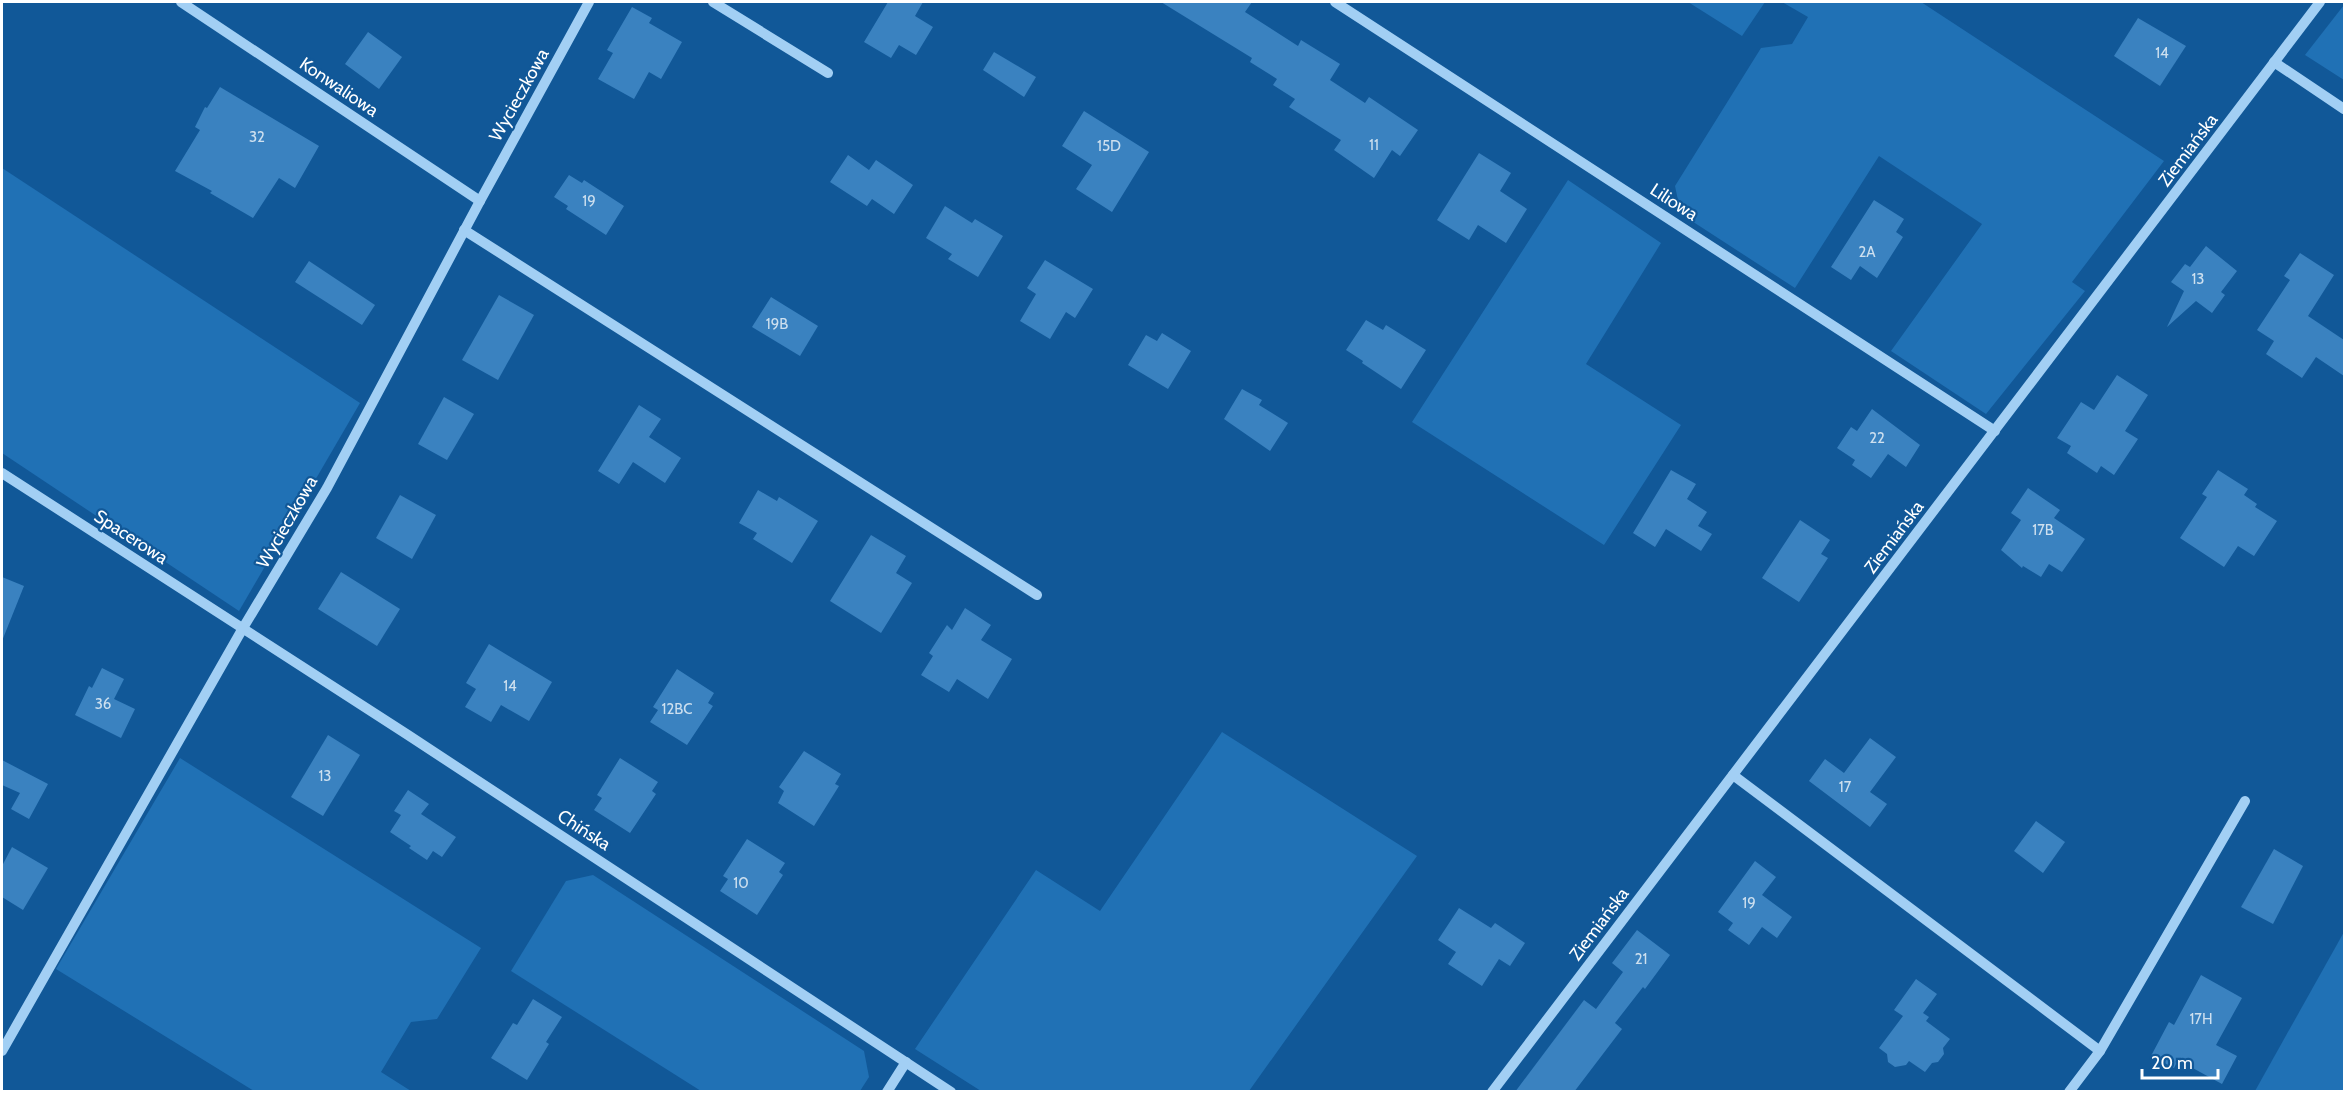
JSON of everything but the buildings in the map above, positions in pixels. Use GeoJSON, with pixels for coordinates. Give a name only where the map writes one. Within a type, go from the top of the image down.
{"type":"FeatureCollection","features":[{"type":"Feature","properties":{"kind":"street","name":"Konwaliowa"},"geometry":{"type":"LineString","coordinates":[[181,2],[480,201]]}},
{"type":"Feature","properties":{"kind":"street","name":"Wycieczkowa"},"geometry":{"type":"LineString","coordinates":[[2,1052],[243,628],[327,488],[464,230],[589,2]]}},
{"type":"Feature","properties":{"kind":"street"},"geometry":{"type":"LineString","coordinates":[[713,2],[828,73]]}},
{"type":"Feature","properties":{"kind":"street","name":"Liliowa"},"geometry":{"type":"LineString","coordinates":[[1335,2],[1995,431]]}},
{"type":"Feature","properties":{"kind":"street","name":"Ziemiańska"},"geometry":{"type":"LineString","coordinates":[[1492,1092],[2320,2]]}},
{"type":"Feature","properties":{"kind":"street"},"geometry":{"type":"LineString","coordinates":[[2274,62],[2344,109]]}},
{"type":"Feature","properties":{"kind":"street"},"geometry":{"type":"LineString","coordinates":[[464,230],[1037,595]]}},
{"type":"Feature","properties":{"kind":"street","name":"Spacerowa"},"geometry":{"type":"LineString","coordinates":[[2,472],[243,628]]}},
{"type":"Feature","properties":{"kind":"street","name":"Chińska"},"geometry":{"type":"LineString","coordinates":[[243,628],[951,1092]]}},
{"type":"Feature","properties":{"kind":"street"},"geometry":{"type":"LineString","coordinates":[[1733,775],[2100,1051]]}},
{"type":"Feature","properties":{"kind":"street"},"geometry":{"type":"LineString","coordinates":[[2069,1092],[2100,1051],[2245,801]]}},
{"type":"Feature","properties":{"kind":"street"},"geometry":{"type":"LineString","coordinates":[[887,1092],[906,1062]]}},
{"type":"Feature","properties":{"kind":"shaded area"},"geometry":{"type":"Polygon","coordinates":[[[1688,2],[1765,2],[1742,36],[1688,2]]]}},
{"type":"Feature","properties":{"kind":"shaded area"},"geometry":{"type":"Polygon","coordinates":[[[1782,2],[1921,2],[2164,161],[2072,282],[2085,291],[1986,414],[1891,351],[1982,224],[1879,156],[1795,288],[1681,214],[1675,186],[1761,48],[1792,44],[1808,17],[1782,2]]]}},
{"type":"Feature","properties":{"kind":"shaded area"},"geometry":{"type":"Polygon","coordinates":[[[2344,5],[2344,80],[2305,55],[2344,5]]]}},
{"type":"Feature","properties":{"kind":"shaded area"},"geometry":{"type":"Polygon","coordinates":[[[2,168],[360,403],[239,611],[2,453],[2,168]]]}},
{"type":"Feature","properties":{"kind":"shaded area"},"geometry":{"type":"Polygon","coordinates":[[[1568,180],[1661,243],[1586,364],[1681,425],[1604,545],[1412,422],[1568,180]]]}},
{"type":"Feature","properties":{"kind":"shaded area"},"geometry":{"type":"Polygon","coordinates":[[[1222,732],[1417,856],[1249,1091],[981,1091],[915,1049],[1036,870],[1100,911],[1222,732]]]}},
{"type":"Feature","properties":{"kind":"shaded area"},"geometry":{"type":"Polygon","coordinates":[[[180,758],[481,948],[437,1019],[411,1022],[381,1072],[411,1091],[254,1091],[56,969],[180,758]]]}},
{"type":"Feature","properties":{"kind":"shaded area"},"geometry":{"type":"Polygon","coordinates":[[[593,875],[864,1051],[869,1077],[860,1091],[701,1091],[511,971],[566,881],[593,875]]]}},
{"type":"Feature","properties":{"kind":"shaded area"},"geometry":{"type":"Polygon","coordinates":[[[2344,932],[2344,1091],[2255,1091],[2344,932]]]}}]}
